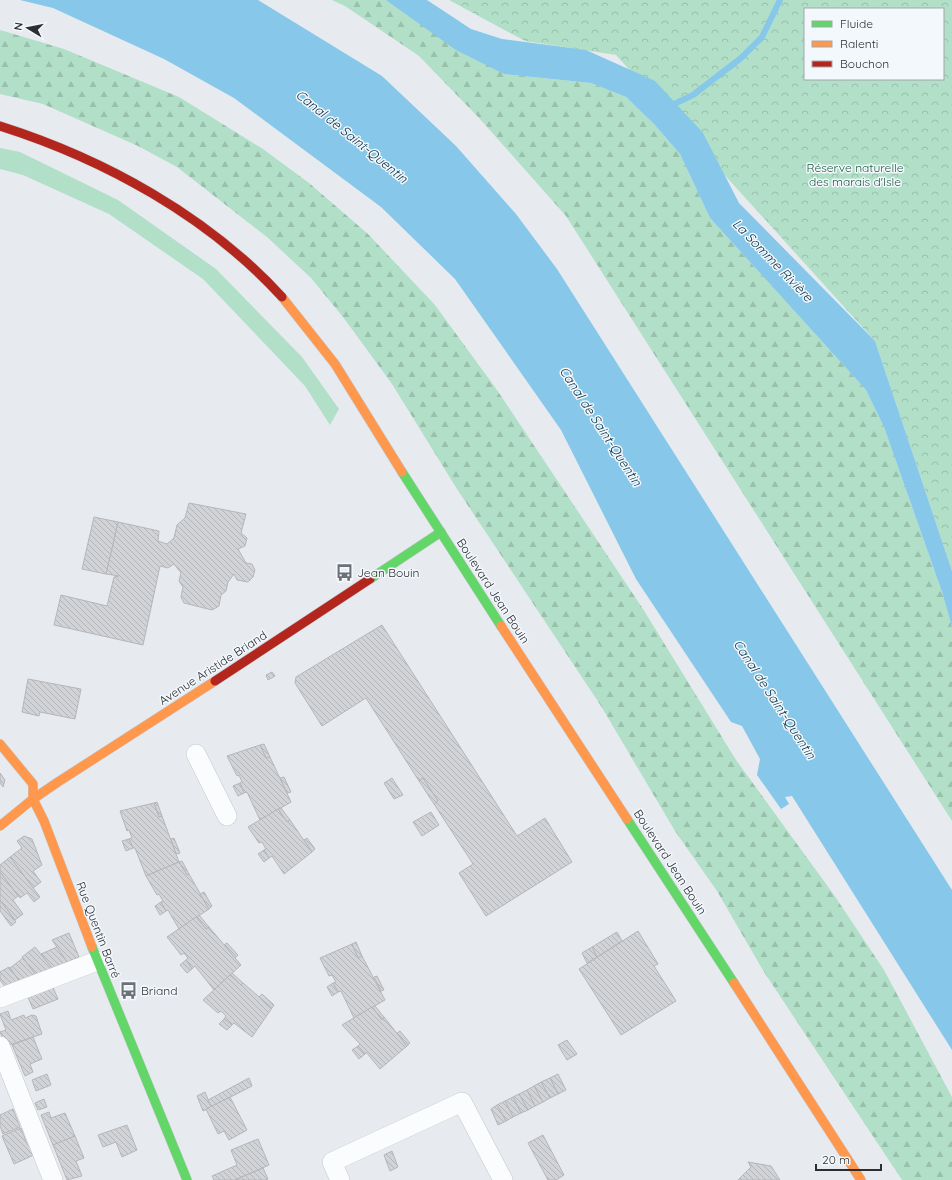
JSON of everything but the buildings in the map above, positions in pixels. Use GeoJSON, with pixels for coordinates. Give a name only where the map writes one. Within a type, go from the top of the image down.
{"type":"FeatureCollection","features":[{"type":"Feature","properties":{"kind":"street","name":"Boulevard Jean Bouin"},"geometry":{"type":"LineString","coordinates":[[0,126],[52,144],[91,162],[173,206],[232,250],[277,292],[342,372],[369,420],[442,532],[474,587],[645,846],[861,1180]]}},
{"type":"Feature","properties":{"kind":"street","name":"Avenue Aristide Briand"},"geometry":{"type":"LineString","coordinates":[[0,826],[33,799],[442,532]]}},
{"type":"Feature","properties":{"kind":"street","name":"Rue Quentin Barré"},"geometry":{"type":"LineString","coordinates":[[0,744],[33,784],[33,799],[44,821],[97,961],[187,1180]]}},
{"type":"Feature","properties":{"kind":"street"},"geometry":{"type":"LineString","coordinates":[[196,754],[227,816]]}},
{"type":"Feature","properties":{"kind":"street"},"geometry":{"type":"LineString","coordinates":[[0,998],[97,961]]}},
{"type":"Feature","properties":{"kind":"street"},"geometry":{"type":"LineString","coordinates":[[0,1046],[53,1180]]}},
{"type":"Feature","properties":{"kind":"street"},"geometry":{"type":"LineString","coordinates":[[340,1180],[332,1162],[462,1102],[503,1180]]}},
{"type":"Feature","properties":{"kind":"green space"},"geometry":{"type":"Polygon","coordinates":[[[332,0],[386,0],[504,74],[591,83],[626,97],[654,124],[680,154],[710,218],[866,390],[884,427],[942,592],[952,627],[952,821],[566,216],[480,119],[419,56],[345,6],[332,0]]]}},
{"type":"Feature","properties":{"kind":"green space","name":"Réserve naturelle des marais d'Isle"},"geometry":{"type":"Polygon","coordinates":[[[449,0],[952,0],[952,571],[875,341],[616,55],[525,41],[449,0]]]}},
{"type":"Feature","properties":{"kind":"green space"},"geometry":{"type":"Polygon","coordinates":[[[0,30],[64,49],[179,97],[263,149],[309,183],[368,234],[435,305],[497,390],[643,609],[736,760],[834,895],[884,970],[952,1097],[952,1180],[902,1180],[764,972],[717,891],[675,831],[601,706],[457,489],[392,384],[343,317],[311,278],[267,237],[177,167],[138,146],[43,104],[0,94],[0,30]]]}},
{"type":"Feature","properties":{"kind":"green space"},"geometry":{"type":"Polygon","coordinates":[[[0,148],[20,152],[118,200],[216,269],[302,357],[339,409],[330,425],[305,386],[203,279],[109,214],[23,175],[0,169],[0,148]]]}},
{"type":"Feature","properties":{"kind":"water","name":"Canal de Saint-Quentin"},"geometry":{"type":"Polygon","coordinates":[[[20,0],[258,0],[382,76],[456,146],[516,214],[557,269],[952,890],[952,1050],[792,796],[785,797],[789,804],[781,809],[757,775],[760,759],[742,726],[731,722],[636,579],[561,430],[455,279],[381,207],[234,98],[164,59],[53,8],[20,0]]]}},
{"type":"Feature","properties":{"kind":"water","name":"La Somme Rivière"},"geometry":{"type":"Polygon","coordinates":[[[386,0],[427,0],[471,29],[502,39],[586,50],[655,81],[703,133],[739,203],[875,341],[952,571],[952,627],[942,592],[884,427],[866,390],[710,218],[680,154],[654,124],[626,97],[591,83],[504,74],[456,50],[386,0]]]}},
{"type":"Feature","properties":{"kind":"waterway"},"geometry":{"type":"LineString","coordinates":[[670,106],[693,95],[741,58],[762,37],[780,0]]}},
{"type":"Feature","properties":{"kind":"traffic: fast"},"geometry":{"type":"LineString","coordinates":[[402,472],[501,626]]}},
{"type":"Feature","properties":{"kind":"traffic: fast"},"geometry":{"type":"LineString","coordinates":[[370,579],[441,532]]}},
{"type":"Feature","properties":{"kind":"traffic: fast"},"geometry":{"type":"LineString","coordinates":[[627,819],[734,983]]}},
{"type":"Feature","properties":{"kind":"traffic: fast"},"geometry":{"type":"LineString","coordinates":[[92,947],[187,1180]]}},
{"type":"Feature","properties":{"kind":"traffic: slow"},"geometry":{"type":"LineString","coordinates":[[282,297],[335,364],[402,472]]}},
{"type":"Feature","properties":{"kind":"traffic: slow"},"geometry":{"type":"LineString","coordinates":[[501,626],[627,819]]}},
{"type":"Feature","properties":{"kind":"traffic: slow"},"geometry":{"type":"LineString","coordinates":[[0,826],[33,799],[58,782],[215,681]]}},
{"type":"Feature","properties":{"kind":"traffic: slow"},"geometry":{"type":"LineString","coordinates":[[0,744],[33,784],[33,799],[44,821],[92,947]]}},
{"type":"Feature","properties":{"kind":"traffic: slow"},"geometry":{"type":"LineString","coordinates":[[734,983],[861,1180]]}},
{"type":"Feature","properties":{"kind":"traffic: jam"},"geometry":{"type":"LineString","coordinates":[[0,126],[78,155],[115,173],[152,194],[188,216],[221,241],[253,268],[282,297]]}},
{"type":"Feature","properties":{"kind":"traffic: jam"},"geometry":{"type":"LineString","coordinates":[[215,681],[370,579]]}},
{"type":"Feature","properties":{"kind":"place","name":"Jean Bouin"},"geometry":{"type":"Point","coordinates":[344,573]}},
{"type":"Feature","properties":{"kind":"place","name":"Briand"},"geometry":{"type":"Point","coordinates":[128,991]}}]}
